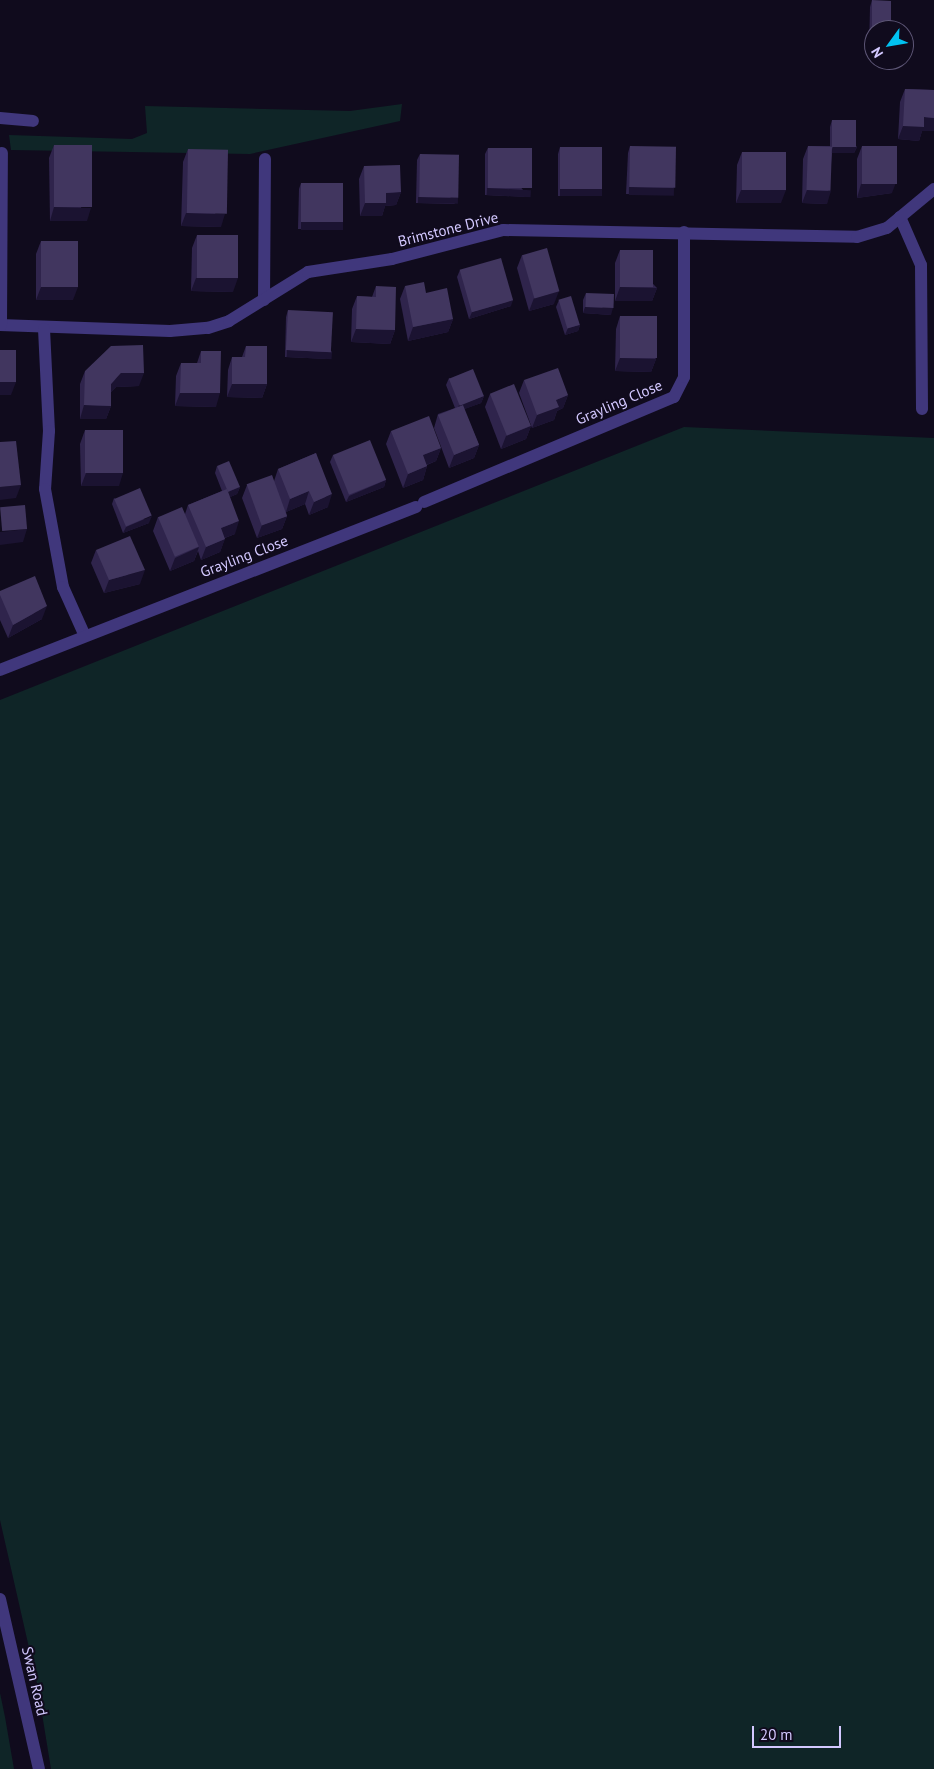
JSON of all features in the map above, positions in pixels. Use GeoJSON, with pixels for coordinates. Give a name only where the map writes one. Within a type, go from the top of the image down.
{"type":"FeatureCollection","features":[{"type":"Feature","properties":{"kind":"street"},"geometry":{"type":"LineString","coordinates":[[0,118],[33,121]]}},
{"type":"Feature","properties":{"kind":"street"},"geometry":{"type":"LineString","coordinates":[[0,325],[2,153]]}},
{"type":"Feature","properties":{"kind":"street"},"geometry":{"type":"LineString","coordinates":[[264,300],[265,159]]}},
{"type":"Feature","properties":{"kind":"street","name":"Brimstone Drive"},"geometry":{"type":"LineString","coordinates":[[0,325],[44,329],[189,331],[229,321],[308,272],[392,259],[503,230],[857,236],[887,228],[934,189]]}},
{"type":"Feature","properties":{"kind":"street"},"geometry":{"type":"LineString","coordinates":[[900,217],[921,265],[922,409]]}},
{"type":"Feature","properties":{"kind":"street","name":"Grayling Close"},"geometry":{"type":"LineString","coordinates":[[0,670],[84,634],[420,505],[674,396],[684,377],[684,232]]}},
{"type":"Feature","properties":{"kind":"street"},"geometry":{"type":"LineString","coordinates":[[44,329],[49,431],[45,488],[63,588],[84,634]]}},
{"type":"Feature","properties":{"kind":"street","name":"Swan Road"},"geometry":{"type":"LineString","coordinates":[[0,1599],[39,1769]]}},
{"type":"Feature","properties":{"kind":"green space"},"geometry":{"type":"Polygon","coordinates":[[[402,104],[400,121],[250,154],[11,150],[9,135],[132,139],[147,133],[145,106],[350,111],[402,104]]]}},
{"type":"Feature","properties":{"kind":"green space"},"geometry":{"type":"Polygon","coordinates":[[[684,427],[934,438],[934,1769],[51,1769],[37,1683],[0,1520],[0,700],[684,427]]]}},
{"type":"Feature","properties":{"kind":"green space"},"geometry":{"type":"Polygon","coordinates":[[[0,1693],[5,1717],[14,1769],[0,1769],[0,1693]]]}},
{"type":"Feature","properties":{"kind":"building"},"geometry":{"type":"Polygon","coordinates":[[[872,0],[891,1],[891,20],[872,20],[872,0]]]}},
{"type":"Feature","properties":{"kind":"building"},"geometry":{"type":"Polygon","coordinates":[[[905,89],[934,90],[934,118],[924,117],[924,127],[903,126],[905,89]]]}},
{"type":"Feature","properties":{"kind":"building"},"geometry":{"type":"Polygon","coordinates":[[[832,120],[856,120],[856,147],[832,147],[832,120]]]}},
{"type":"Feature","properties":{"kind":"building"},"geometry":{"type":"Polygon","coordinates":[[[54,145],[92,145],[92,207],[54,207],[54,145]]]}},
{"type":"Feature","properties":{"kind":"building"},"geometry":{"type":"Polygon","coordinates":[[[630,146],[676,147],[675,188],[629,187],[630,146]]]}},
{"type":"Feature","properties":{"kind":"building"},"geometry":{"type":"Polygon","coordinates":[[[808,146],[832,147],[830,191],[806,190],[808,146]]]}},
{"type":"Feature","properties":{"kind":"building"},"geometry":{"type":"Polygon","coordinates":[[[862,146],[897,146],[897,184],[862,184],[862,146]]]}},
{"type":"Feature","properties":{"kind":"building"},"geometry":{"type":"Polygon","coordinates":[[[560,147],[602,147],[602,189],[560,189],[560,147]]]}},
{"type":"Feature","properties":{"kind":"building"},"geometry":{"type":"Polygon","coordinates":[[[488,148],[532,148],[532,188],[488,188],[488,148]]]}},
{"type":"Feature","properties":{"kind":"building"},"geometry":{"type":"Polygon","coordinates":[[[188,149],[228,150],[227,214],[187,213],[188,149]]]}},
{"type":"Feature","properties":{"kind":"building"},"geometry":{"type":"Polygon","coordinates":[[[742,152],[786,152],[786,190],[742,190],[742,152]]]}},
{"type":"Feature","properties":{"kind":"building"},"geometry":{"type":"Polygon","coordinates":[[[420,154],[459,155],[458,198],[419,197],[420,154]]]}},
{"type":"Feature","properties":{"kind":"building"},"geometry":{"type":"Polygon","coordinates":[[[400,165],[401,192],[386,193],[386,203],[365,203],[364,166],[400,165]]]}},
{"type":"Feature","properties":{"kind":"building"},"geometry":{"type":"Polygon","coordinates":[[[301,183],[343,183],[343,222],[301,222],[301,183]]]}},
{"type":"Feature","properties":{"kind":"building"},"geometry":{"type":"Polygon","coordinates":[[[197,235],[238,235],[238,278],[197,278],[197,235]]]}},
{"type":"Feature","properties":{"kind":"building"},"geometry":{"type":"Polygon","coordinates":[[[41,241],[78,241],[78,287],[41,287],[41,241]]]}},
{"type":"Feature","properties":{"kind":"building"},"geometry":{"type":"Polygon","coordinates":[[[547,248],[559,291],[534,298],[522,255],[547,248]]]}},
{"type":"Feature","properties":{"kind":"building"},"geometry":{"type":"Polygon","coordinates":[[[620,250],[653,250],[653,287],[620,287],[620,250]]]}},
{"type":"Feature","properties":{"kind":"building"},"geometry":{"type":"Polygon","coordinates":[[[501,258],[513,300],[472,312],[460,270],[501,258]]]}},
{"type":"Feature","properties":{"kind":"building"},"geometry":{"type":"Polygon","coordinates":[[[424,282],[426,293],[447,288],[453,319],[413,327],[405,286],[424,282]]]}},
{"type":"Feature","properties":{"kind":"building"},"geometry":{"type":"Polygon","coordinates":[[[376,286],[396,287],[395,330],[356,329],[357,296],[376,297],[376,286]]]}},
{"type":"Feature","properties":{"kind":"building"},"geometry":{"type":"Polygon","coordinates":[[[586,293],[614,294],[613,308],[586,307],[586,293]]]}},
{"type":"Feature","properties":{"kind":"building"},"geometry":{"type":"Polygon","coordinates":[[[571,296],[580,325],[567,328],[559,300],[571,296]]]}},
{"type":"Feature","properties":{"kind":"building"},"geometry":{"type":"Polygon","coordinates":[[[288,310],[333,312],[331,352],[286,350],[288,310]]]}},
{"type":"Feature","properties":{"kind":"building"},"geometry":{"type":"Polygon","coordinates":[[[620,316],[657,316],[657,358],[620,358],[620,316]]]}},
{"type":"Feature","properties":{"kind":"building"},"geometry":{"type":"Polygon","coordinates":[[[143,345],[144,373],[121,373],[111,384],[111,406],[84,405],[85,371],[111,346],[143,345]]]}},
{"type":"Feature","properties":{"kind":"building"},"geometry":{"type":"Polygon","coordinates":[[[246,346],[267,346],[267,384],[232,384],[232,357],[245,357],[246,346]]]}},
{"type":"Feature","properties":{"kind":"building"},"geometry":{"type":"Polygon","coordinates":[[[0,350],[16,350],[16,382],[0,382],[0,350]]]}},
{"type":"Feature","properties":{"kind":"building"},"geometry":{"type":"Polygon","coordinates":[[[201,351],[221,351],[220,393],[180,393],[181,363],[201,363],[201,351]]]}},
{"type":"Feature","properties":{"kind":"building"},"geometry":{"type":"Polygon","coordinates":[[[558,368],[568,395],[556,400],[559,407],[537,415],[524,380],[558,368]]]}},
{"type":"Feature","properties":{"kind":"building"},"geometry":{"type":"Polygon","coordinates":[[[473,369],[484,396],[460,406],[449,379],[473,369]]]}},
{"type":"Feature","properties":{"kind":"building"},"geometry":{"type":"Polygon","coordinates":[[[514,384],[531,426],[507,435],[490,394],[514,384]]]}},
{"type":"Feature","properties":{"kind":"building"},"geometry":{"type":"Polygon","coordinates":[[[463,405],[479,445],[454,455],[438,415],[463,405]]]}},
{"type":"Feature","properties":{"kind":"building"},"geometry":{"type":"Polygon","coordinates":[[[429,416],[441,448],[423,455],[427,466],[408,474],[391,431],[429,416]]]}},
{"type":"Feature","properties":{"kind":"building"},"geometry":{"type":"Polygon","coordinates":[[[85,430],[123,430],[123,473],[85,473],[85,430]]]}},
{"type":"Feature","properties":{"kind":"building"},"geometry":{"type":"Polygon","coordinates":[[[370,440],[386,480],[349,495],[333,455],[370,440]]]}},
{"type":"Feature","properties":{"kind":"building"},"geometry":{"type":"Polygon","coordinates":[[[16,441],[21,485],[0,487],[0,442],[16,441]]]}},
{"type":"Feature","properties":{"kind":"building"},"geometry":{"type":"Polygon","coordinates":[[[316,453],[332,494],[314,502],[309,491],[290,499],[278,469],[316,453]]]}},
{"type":"Feature","properties":{"kind":"building"},"geometry":{"type":"Polygon","coordinates":[[[229,461],[240,487],[228,492],[217,466],[229,461]]]}},
{"type":"Feature","properties":{"kind":"building"},"geometry":{"type":"Polygon","coordinates":[[[272,475],[287,516],[262,526],[247,484],[272,475]]]}},
{"type":"Feature","properties":{"kind":"building"},"geometry":{"type":"Polygon","coordinates":[[[140,488],[152,516],[126,527],[114,499],[140,488]]]}},
{"type":"Feature","properties":{"kind":"building"},"geometry":{"type":"Polygon","coordinates":[[[227,489],[239,521],[221,528],[225,539],[206,547],[188,505],[227,489]]]}},
{"type":"Feature","properties":{"kind":"building"},"geometry":{"type":"Polygon","coordinates":[[[25,505],[27,529],[2,531],[0,507],[25,505]]]}},
{"type":"Feature","properties":{"kind":"building"},"geometry":{"type":"Polygon","coordinates":[[[182,507],[199,547],[175,557],[158,517],[182,507]]]}},
{"type":"Feature","properties":{"kind":"building"},"geometry":{"type":"Polygon","coordinates":[[[130,536],[145,570],[109,580],[96,550],[130,536]]]}},
{"type":"Feature","properties":{"kind":"building"},"geometry":{"type":"Polygon","coordinates":[[[35,576],[47,606],[13,625],[0,591],[35,576]]]}}]}
